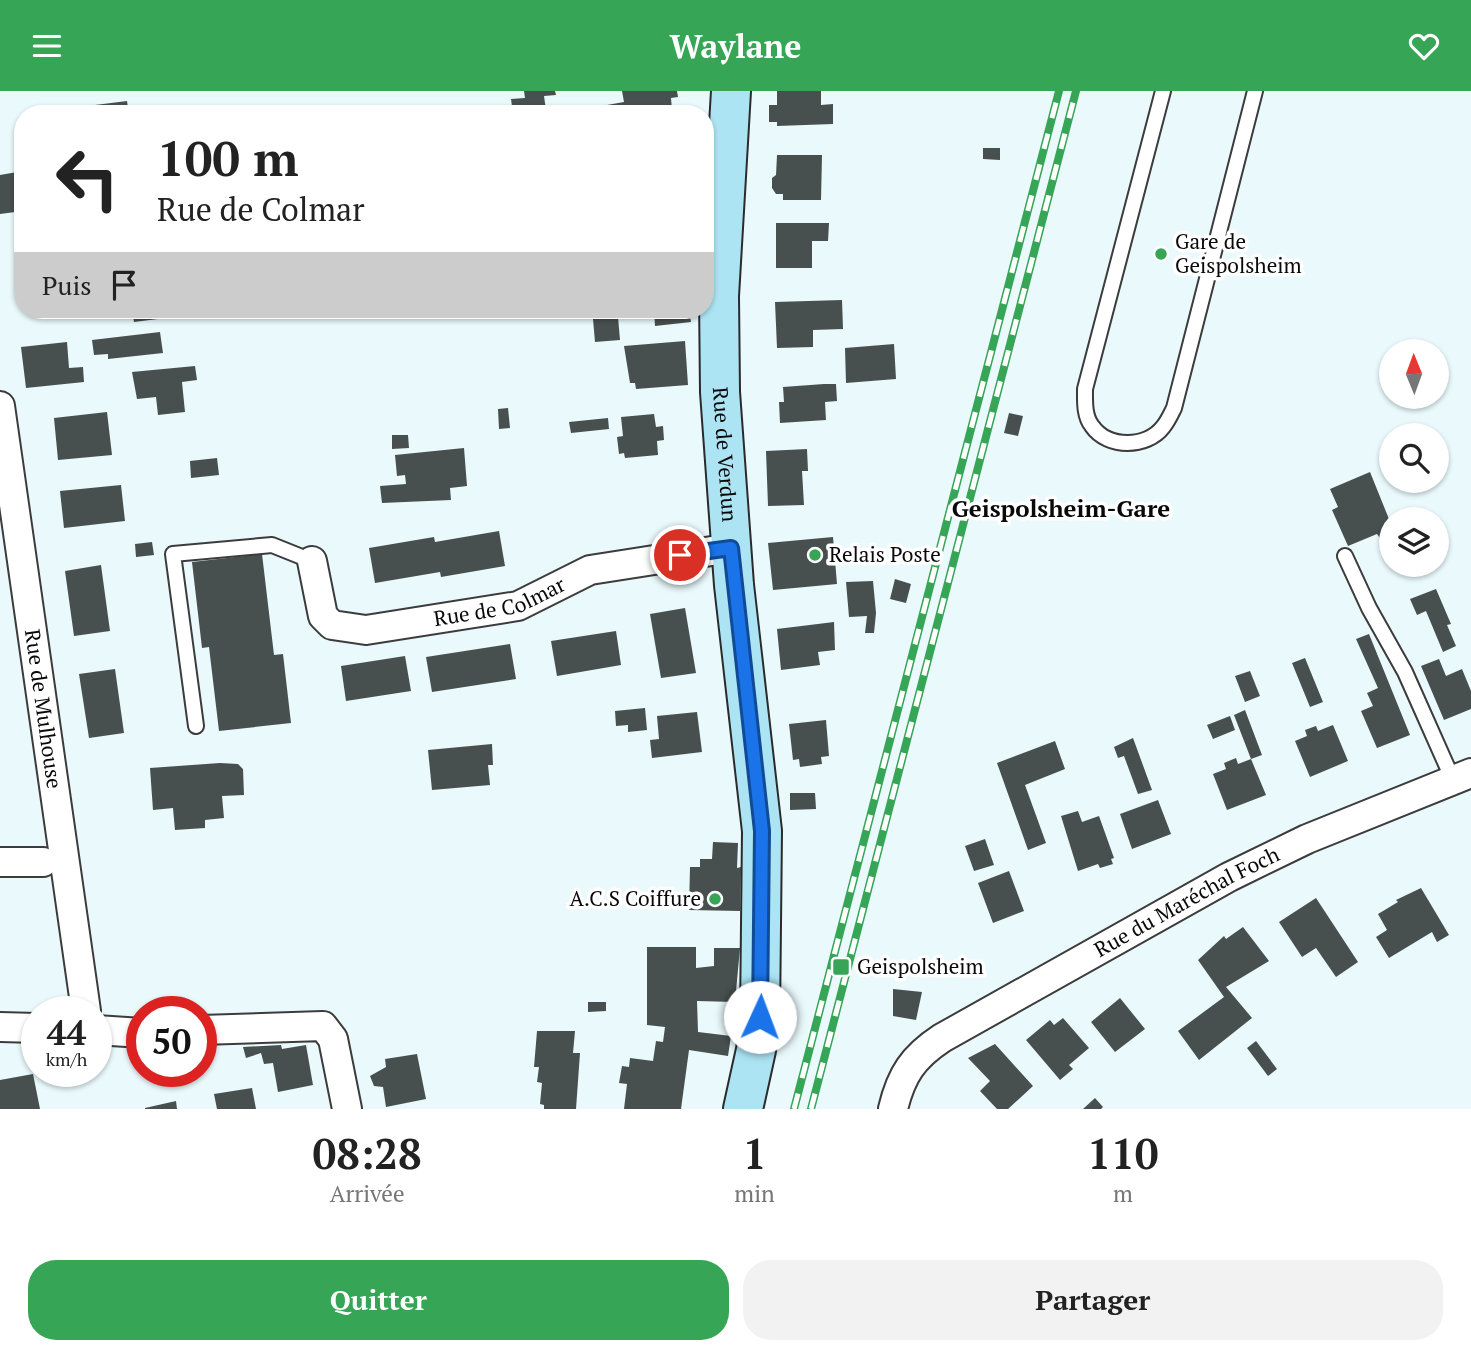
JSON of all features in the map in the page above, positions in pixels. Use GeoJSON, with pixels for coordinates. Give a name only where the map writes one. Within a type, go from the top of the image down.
{"type":"FeatureCollection","features":[{"type":"Feature","properties":{"kind":"main road","name":"Rue de Verdun"},"geometry":{"type":"LineString","coordinates":[[731,91],[719,345],[731,548],[762,831],[760,1017],[743,1109]]}},
{"type":"Feature","properties":{"kind":"street","name":"Rue de Mulhouse"},"geometry":{"type":"LineString","coordinates":[[0,407],[84,996]]}},
{"type":"Feature","properties":{"kind":"street","name":"Rue de Colmar"},"geometry":{"type":"LineString","coordinates":[[312,561],[323,615],[332,625],[366,630],[518,605],[590,570],[731,548]]}},
{"type":"Feature","properties":{"kind":"street","name":"Rue du Maréchal Foch"},"geometry":{"type":"LineString","coordinates":[[893,1109],[900,1081],[916,1058],[942,1038],[1229,877],[1307,839],[1462,776]]}},
{"type":"Feature","properties":{"kind":"street"},"geometry":{"type":"LineString","coordinates":[[0,862],[43,862]]}},
{"type":"Feature","properties":{"kind":"street"},"geometry":{"type":"LineString","coordinates":[[217,1029],[323,1026],[333,1039],[347,1109]]}},
{"type":"Feature","properties":{"kind":"street"},"geometry":{"type":"LineString","coordinates":[[0,1027],[21,1028]]}},
{"type":"Feature","properties":{"kind":"lane"},"geometry":{"type":"LineString","coordinates":[[1163,91],[1085,389],[1086,411],[1092,426],[1107,438],[1125,444],[1145,441],[1163,428],[1174,408],[1255,91]]}},
{"type":"Feature","properties":{"kind":"lane"},"geometry":{"type":"LineString","coordinates":[[195,726],[173,555],[272,545],[312,561]]}},
{"type":"Feature","properties":{"kind":"lane"},"geometry":{"type":"LineString","coordinates":[[1345,556],[1369,608],[1462,776]]}},
{"type":"Feature","properties":{"kind":"building"},"geometry":{"type":"Polygon","coordinates":[[[524,91],[555,91],[556,95],[544,96],[545,105],[512,105],[511,99],[525,98],[524,91]]]}},
{"type":"Feature","properties":{"kind":"building"},"geometry":{"type":"Polygon","coordinates":[[[622,91],[677,91],[678,97],[671,98],[672,105],[607,105],[624,102],[622,91]]]}},
{"type":"Feature","properties":{"kind":"building"},"geometry":{"type":"Polygon","coordinates":[[[777,91],[821,91],[821,105],[833,104],[833,124],[777,126],[777,122],[769,122],[769,105],[777,105],[777,91]]]}},
{"type":"Feature","properties":{"kind":"building"},"geometry":{"type":"Polygon","coordinates":[[[127,101],[128,105],[95,105],[127,101]]]}},
{"type":"Feature","properties":{"kind":"building"},"geometry":{"type":"Polygon","coordinates":[[[983,148],[1000,148],[1000,160],[983,159],[983,148]]]}},
{"type":"Feature","properties":{"kind":"building"},"geometry":{"type":"Polygon","coordinates":[[[777,155],[822,155],[821,200],[783,200],[783,194],[776,194],[772,188],[772,178],[776,175],[777,155]]]}},
{"type":"Feature","properties":{"kind":"building"},"geometry":{"type":"Polygon","coordinates":[[[14,173],[14,212],[0,214],[0,175],[14,173]]]}},
{"type":"Feature","properties":{"kind":"building"},"geometry":{"type":"Polygon","coordinates":[[[776,223],[829,223],[828,241],[812,241],[812,268],[776,268],[776,223]]]}},
{"type":"Feature","properties":{"kind":"building"},"geometry":{"type":"Polygon","coordinates":[[[842,300],[843,329],[813,330],[813,347],[777,348],[775,302],[842,300]]]}},
{"type":"Feature","properties":{"kind":"building"},"geometry":{"type":"Polygon","coordinates":[[[134,319],[158,319],[134,322],[134,319]]]}},
{"type":"Feature","properties":{"kind":"building"},"geometry":{"type":"Polygon","coordinates":[[[593,319],[618,319],[620,340],[595,342],[593,319]]]}},
{"type":"Feature","properties":{"kind":"building"},"geometry":{"type":"Polygon","coordinates":[[[655,319],[690,319],[691,322],[655,326],[655,319]]]}},
{"type":"Feature","properties":{"kind":"building"},"geometry":{"type":"Polygon","coordinates":[[[160,332],[163,353],[108,359],[108,354],[94,355],[92,340],[160,332]]]}},
{"type":"Feature","properties":{"kind":"building"},"geometry":{"type":"Polygon","coordinates":[[[685,341],[688,385],[636,389],[635,383],[630,383],[624,346],[685,341]]]}},
{"type":"Feature","properties":{"kind":"building"},"geometry":{"type":"Polygon","coordinates":[[[67,342],[69,368],[83,367],[84,382],[26,388],[21,347],[67,342]]]}},
{"type":"Feature","properties":{"kind":"building"},"geometry":{"type":"Polygon","coordinates":[[[894,344],[896,379],[846,383],[845,348],[894,344]]]}},
{"type":"Feature","properties":{"kind":"building"},"geometry":{"type":"Polygon","coordinates":[[[195,366],[197,380],[182,382],[185,412],[158,415],[156,397],[137,399],[132,372],[195,366]]]}},
{"type":"Feature","properties":{"kind":"building"},"geometry":{"type":"Polygon","coordinates":[[[836,384],[837,401],[825,402],[826,420],[780,423],[779,402],[784,402],[783,387],[836,384]]]}},
{"type":"Feature","properties":{"kind":"building"},"geometry":{"type":"Polygon","coordinates":[[[508,408],[510,428],[499,429],[498,409],[508,408]]]}},
{"type":"Feature","properties":{"kind":"building"},"geometry":{"type":"Polygon","coordinates":[[[107,412],[112,455],[58,460],[54,418],[107,412]]]}},
{"type":"Feature","properties":{"kind":"building"},"geometry":{"type":"Polygon","coordinates":[[[1009,413],[1023,416],[1018,436],[1004,433],[1009,413]]]}},
{"type":"Feature","properties":{"kind":"building"},"geometry":{"type":"Polygon","coordinates":[[[654,414],[656,427],[663,426],[664,440],[657,441],[658,455],[625,458],[624,453],[619,454],[617,437],[623,436],[621,417],[654,414]]]}},
{"type":"Feature","properties":{"kind":"building"},"geometry":{"type":"Polygon","coordinates":[[[608,418],[609,429],[571,433],[569,422],[608,418]]]}},
{"type":"Feature","properties":{"kind":"building"},"geometry":{"type":"Polygon","coordinates":[[[392,435],[408,435],[409,448],[392,449],[392,435]]]}},
{"type":"Feature","properties":{"kind":"building"},"geometry":{"type":"Polygon","coordinates":[[[464,448],[467,486],[450,488],[451,500],[382,503],[380,486],[406,484],[405,475],[397,476],[395,455],[464,448]]]}},
{"type":"Feature","properties":{"kind":"building"},"geometry":{"type":"Polygon","coordinates":[[[807,449],[808,471],[802,471],[804,505],[768,506],[766,451],[807,449]]]}},
{"type":"Feature","properties":{"kind":"building"},"geometry":{"type":"Polygon","coordinates":[[[217,458],[219,475],[191,478],[190,461],[217,458]]]}},
{"type":"Feature","properties":{"kind":"building"},"geometry":{"type":"Polygon","coordinates":[[[1370,472],[1384,507],[1379,507],[1379,537],[1377,534],[1348,546],[1332,510],[1338,507],[1330,489],[1370,472]]]}},
{"type":"Feature","properties":{"kind":"building"},"geometry":{"type":"Polygon","coordinates":[[[121,485],[125,521],[64,528],[60,491],[121,485]]]}},
{"type":"Feature","properties":{"kind":"building"},"geometry":{"type":"Polygon","coordinates":[[[499,531],[505,566],[441,577],[440,572],[375,583],[369,548],[434,537],[435,542],[499,531]]]}},
{"type":"Feature","properties":{"kind":"building"},"geometry":{"type":"Polygon","coordinates":[[[833,537],[837,584],[773,590],[768,543],[833,537]]]}},
{"type":"Feature","properties":{"kind":"building"},"geometry":{"type":"Polygon","coordinates":[[[152,542],[154,555],[136,557],[135,544],[152,542]]]}},
{"type":"Feature","properties":{"kind":"building"},"geometry":{"type":"Polygon","coordinates":[[[262,554],[274,655],[283,654],[291,723],[219,731],[209,647],[202,648],[192,562],[262,554]]]}},
{"type":"Feature","properties":{"kind":"building"},"geometry":{"type":"Polygon","coordinates":[[[101,565],[110,631],[74,636],[65,571],[101,565]]]}},
{"type":"Feature","properties":{"kind":"building"},"geometry":{"type":"Polygon","coordinates":[[[895,579],[911,584],[906,603],[890,599],[895,579]]]}},
{"type":"Feature","properties":{"kind":"building"},"geometry":{"type":"Polygon","coordinates":[[[873,581],[876,613],[874,633],[865,633],[867,616],[849,617],[846,582],[873,581]]]}},
{"type":"Feature","properties":{"kind":"building"},"geometry":{"type":"Polygon","coordinates":[[[1436,589],[1451,624],[1447,625],[1456,646],[1443,652],[1426,611],[1417,615],[1410,599],[1436,589]]]}},
{"type":"Feature","properties":{"kind":"building"},"geometry":{"type":"Polygon","coordinates":[[[685,608],[696,673],[661,678],[650,614],[685,608]]]}},
{"type":"Feature","properties":{"kind":"building"},"geometry":{"type":"Polygon","coordinates":[[[834,622],[835,650],[818,652],[820,665],[781,670],[777,629],[834,622]]]}},
{"type":"Feature","properties":{"kind":"building"},"geometry":{"type":"Polygon","coordinates":[[[616,631],[621,665],[557,676],[551,641],[616,631]]]}},
{"type":"Feature","properties":{"kind":"building"},"geometry":{"type":"Polygon","coordinates":[[[1369,634],[1410,735],[1377,748],[1361,711],[1373,706],[1367,693],[1378,688],[1356,639],[1369,634]]]}},
{"type":"Feature","properties":{"kind":"building"},"geometry":{"type":"Polygon","coordinates":[[[510,644],[516,679],[432,692],[426,657],[510,644]]]}},
{"type":"Feature","properties":{"kind":"building"},"geometry":{"type":"Polygon","coordinates":[[[405,656],[411,691],[346,701],[341,666],[405,656]]]}},
{"type":"Feature","properties":{"kind":"building"},"geometry":{"type":"Polygon","coordinates":[[[1305,658],[1323,702],[1310,707],[1292,663],[1305,658]]]}},
{"type":"Feature","properties":{"kind":"building"},"geometry":{"type":"Polygon","coordinates":[[[1439,659],[1446,676],[1462,669],[1471,691],[1471,709],[1444,720],[1421,666],[1439,659]]]}},
{"type":"Feature","properties":{"kind":"building"},"geometry":{"type":"Polygon","coordinates":[[[115,669],[124,733],[89,738],[79,674],[115,669]]]}},
{"type":"Feature","properties":{"kind":"building"},"geometry":{"type":"Polygon","coordinates":[[[1250,671],[1260,696],[1245,702],[1235,676],[1250,671]]]}},
{"type":"Feature","properties":{"kind":"building"},"geometry":{"type":"Polygon","coordinates":[[[645,708],[647,730],[628,732],[628,725],[616,726],[615,711],[645,708]]]}},
{"type":"Feature","properties":{"kind":"building"},"geometry":{"type":"Polygon","coordinates":[[[1245,710],[1262,755],[1251,759],[1234,715],[1245,710]]]}},
{"type":"Feature","properties":{"kind":"building"},"geometry":{"type":"Polygon","coordinates":[[[697,712],[702,752],[652,758],[650,740],[659,739],[657,716],[697,712]]]}},
{"type":"Feature","properties":{"kind":"building"},"geometry":{"type":"Polygon","coordinates":[[[1230,716],[1235,730],[1213,739],[1207,725],[1230,716]]]}},
{"type":"Feature","properties":{"kind":"building"},"geometry":{"type":"Polygon","coordinates":[[[826,720],[829,756],[821,757],[822,764],[800,767],[799,759],[793,760],[789,724],[826,720]]]}},
{"type":"Feature","properties":{"kind":"building"},"geometry":{"type":"Polygon","coordinates":[[[1333,725],[1348,761],[1310,777],[1295,741],[1307,736],[1305,730],[1316,726],[1318,731],[1333,725]]]}},
{"type":"Feature","properties":{"kind":"building"},"geometry":{"type":"Polygon","coordinates":[[[1133,738],[1152,790],[1138,794],[1124,756],[1118,758],[1114,747],[1133,738]]]}},
{"type":"Feature","properties":{"kind":"building"},"geometry":{"type":"Polygon","coordinates":[[[1055,741],[1065,769],[1025,785],[1046,843],[1028,850],[997,763],[1055,741]]]}},
{"type":"Feature","properties":{"kind":"building"},"geometry":{"type":"Polygon","coordinates":[[[492,744],[493,765],[488,765],[490,785],[432,790],[428,750],[492,744]]]}},
{"type":"Feature","properties":{"kind":"building"},"geometry":{"type":"Polygon","coordinates":[[[1236,758],[1238,764],[1251,759],[1266,795],[1227,810],[1213,774],[1226,769],[1224,763],[1236,758]]]}},
{"type":"Feature","properties":{"kind":"building"},"geometry":{"type":"Polygon","coordinates":[[[238,764],[243,769],[244,795],[222,796],[224,818],[205,820],[205,828],[175,830],[173,808],[153,810],[150,768],[238,764]]]}},
{"type":"Feature","properties":{"kind":"building"},"geometry":{"type":"Polygon","coordinates":[[[790,793],[815,793],[816,809],[790,810],[790,793]]]}},
{"type":"Feature","properties":{"kind":"building"},"geometry":{"type":"Polygon","coordinates":[[[1158,800],[1171,834],[1132,849],[1120,814],[1158,800]]]}},
{"type":"Feature","properties":{"kind":"building"},"geometry":{"type":"Polygon","coordinates":[[[1078,811],[1082,822],[1099,816],[1114,858],[1111,859],[1113,864],[1100,868],[1098,864],[1078,871],[1061,816],[1078,811]]]}},
{"type":"Feature","properties":{"kind":"building"},"geometry":{"type":"Polygon","coordinates":[[[985,839],[994,865],[974,871],[965,846],[985,839]]]}},
{"type":"Feature","properties":{"kind":"building","name":"A.C.S Coiffure"},"geometry":{"type":"Polygon","coordinates":[[[713,842],[738,843],[737,868],[741,867],[740,911],[689,910],[690,867],[700,867],[700,859],[712,859],[713,842]]]}},
{"type":"Feature","properties":{"kind":"building"},"geometry":{"type":"Polygon","coordinates":[[[1009,871],[1024,911],[993,923],[978,883],[1009,871]]]}},
{"type":"Feature","properties":{"kind":"building"},"geometry":{"type":"Polygon","coordinates":[[[1421,888],[1449,935],[1437,942],[1432,932],[1389,958],[1376,937],[1387,930],[1378,914],[1398,902],[1396,900],[1421,888]]]}},
{"type":"Feature","properties":{"kind":"building"},"geometry":{"type":"Polygon","coordinates":[[[1316,898],[1358,962],[1336,977],[1316,948],[1302,957],[1279,922],[1316,898]]]}},
{"type":"Feature","properties":{"kind":"building"},"geometry":{"type":"Polygon","coordinates":[[[1243,927],[1269,961],[1226,987],[1252,1018],[1199,1060],[1178,1031],[1224,997],[1198,960],[1224,936],[1226,939],[1243,927]]]}},
{"type":"Feature","properties":{"kind":"building"},"geometry":{"type":"Polygon","coordinates":[[[647,947],[696,947],[696,968],[714,966],[714,948],[740,948],[735,1002],[697,1001],[698,1032],[731,1036],[728,1056],[689,1050],[681,1109],[624,1109],[627,1084],[619,1083],[622,1066],[629,1067],[630,1058],[653,1061],[656,1041],[663,1042],[665,1027],[647,1025],[647,947]]]}},
{"type":"Feature","properties":{"kind":"building"},"geometry":{"type":"Polygon","coordinates":[[[893,989],[922,992],[916,1020],[893,1016],[893,989]]]}},
{"type":"Feature","properties":{"kind":"building"},"geometry":{"type":"Polygon","coordinates":[[[1120,998],[1145,1029],[1115,1052],[1091,1022],[1120,998]]]}},
{"type":"Feature","properties":{"kind":"building"},"geometry":{"type":"Polygon","coordinates":[[[588,1002],[606,1002],[606,1011],[588,1012],[588,1002]]]}},
{"type":"Feature","properties":{"kind":"building"},"geometry":{"type":"Polygon","coordinates":[[[1063,1018],[1089,1048],[1069,1065],[1073,1069],[1060,1080],[1026,1040],[1050,1020],[1054,1025],[1063,1018]]]}},
{"type":"Feature","properties":{"kind":"building"},"geometry":{"type":"Polygon","coordinates":[[[537,1031],[575,1031],[573,1053],[580,1053],[576,1109],[544,1109],[544,1105],[540,1104],[542,1083],[537,1082],[539,1067],[534,1067],[537,1031]]]}},
{"type":"Feature","properties":{"kind":"building"},"geometry":{"type":"Polygon","coordinates":[[[1256,1041],[1277,1069],[1268,1076],[1247,1048],[1256,1041]]]}},
{"type":"Feature","properties":{"kind":"building"},"geometry":{"type":"Polygon","coordinates":[[[995,1044],[1033,1086],[1008,1109],[997,1109],[980,1091],[990,1081],[968,1058],[995,1044]]]}},
{"type":"Feature","properties":{"kind":"building"},"geometry":{"type":"Polygon","coordinates":[[[281,1045],[282,1049],[306,1045],[313,1085],[278,1092],[273,1063],[264,1064],[261,1053],[246,1058],[243,1047],[281,1045]]]}},
{"type":"Feature","properties":{"kind":"building"},"geometry":{"type":"Polygon","coordinates":[[[417,1054],[426,1099],[386,1107],[383,1087],[374,1086],[370,1076],[386,1067],[385,1059],[417,1054]]]}},
{"type":"Feature","properties":{"kind":"building"},"geometry":{"type":"Polygon","coordinates":[[[21,1076],[21,1087],[36,1087],[40,1109],[0,1109],[0,1080],[21,1076]]]}},
{"type":"Feature","properties":{"kind":"building"},"geometry":{"type":"Polygon","coordinates":[[[252,1088],[256,1109],[217,1109],[214,1094],[252,1088]]]}},
{"type":"Feature","properties":{"kind":"building"},"geometry":{"type":"Polygon","coordinates":[[[1095,1098],[1103,1107],[1101,1109],[1083,1109],[1095,1098]]]}},
{"type":"Feature","properties":{"kind":"building"},"geometry":{"type":"Polygon","coordinates":[[[176,1101],[177,1109],[145,1109],[145,1108],[176,1101]]]}},
{"type":"Feature","properties":{"kind":"railway"},"geometry":{"type":"LineString","coordinates":[[794,1109],[1059,91]]}},
{"type":"Feature","properties":{"kind":"railway"},"geometry":{"type":"LineString","coordinates":[[811,1109],[1076,91]]}},
{"type":"Feature","properties":{"kind":"place","name":"Gare de Geispolsheim"},"geometry":{"type":"Point","coordinates":[1161,254]}},
{"type":"Feature","properties":{"kind":"place","name":"Relais Poste"},"geometry":{"type":"Point","coordinates":[815,555]}},
{"type":"Feature","properties":{"kind":"place","name":"A.C.S Coiffure"},"geometry":{"type":"Point","coordinates":[715,899]}},
{"type":"Feature","properties":{"kind":"place","name":"Geispolsheim"},"geometry":{"type":"Point","coordinates":[841,967]}},
{"type":"Feature","properties":{"kind":"district","name":"Geispolsheim-Gare"},"geometry":{"type":"Point","coordinates":[1061,509]}},
{"type":"Feature","properties":{"kind":"route"},"geometry":{"type":"LineString","coordinates":[[680,555],[731,548],[756,752],[762,831],[760,1017]]}}]}
